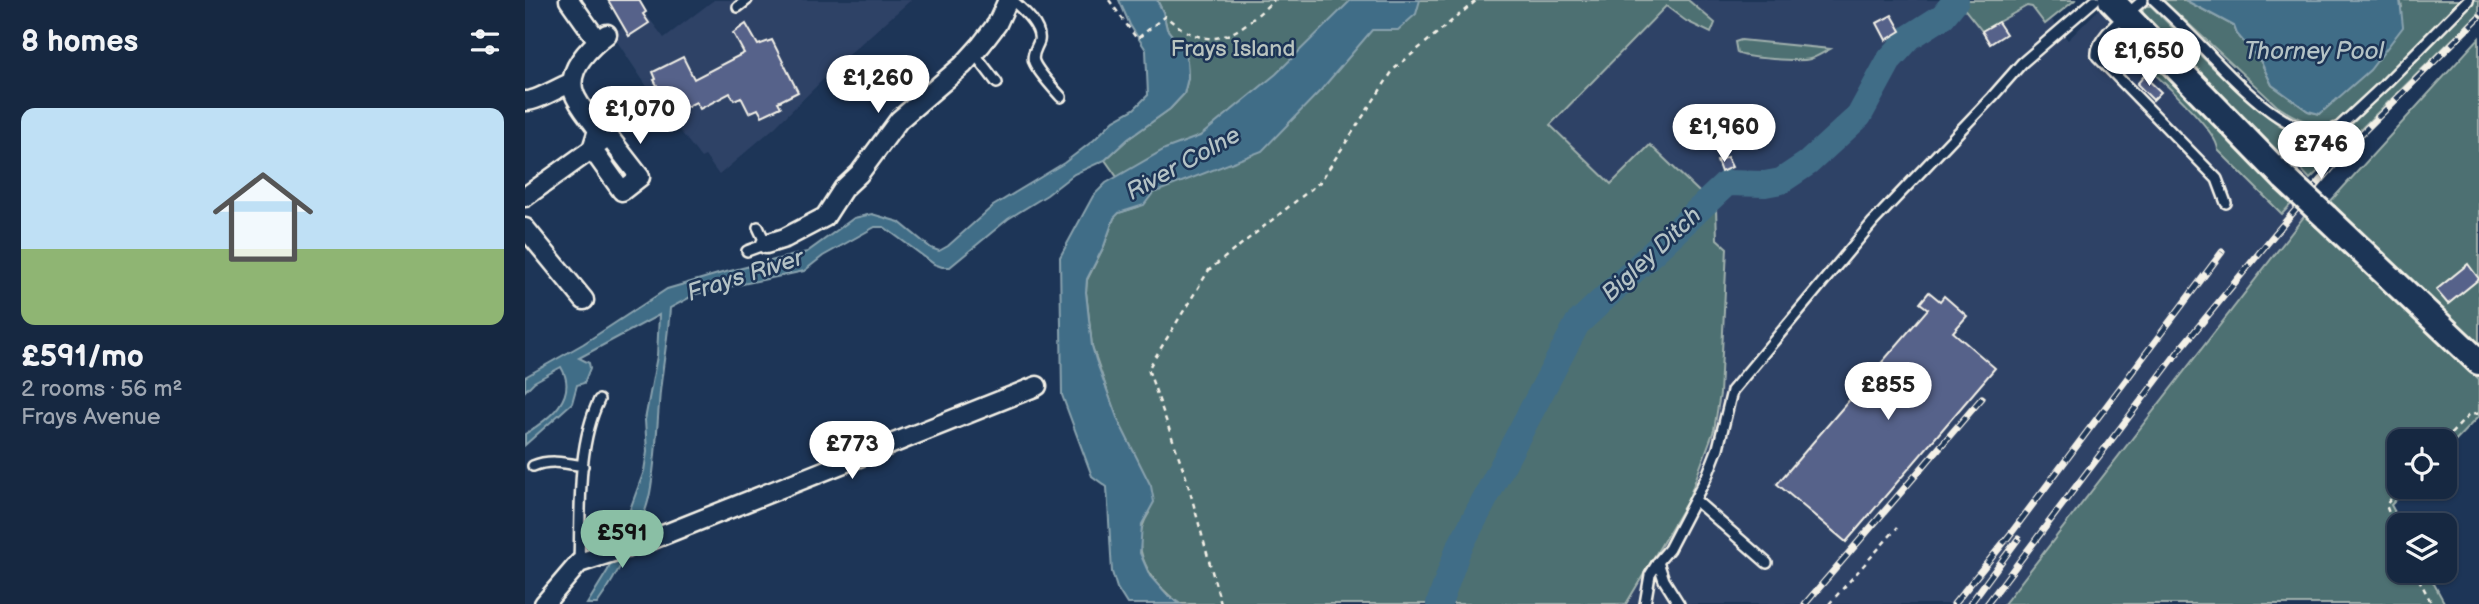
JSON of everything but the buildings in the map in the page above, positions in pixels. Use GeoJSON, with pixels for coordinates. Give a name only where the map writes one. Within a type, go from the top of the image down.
{"type":"FeatureCollection","features":[{"type":"Feature","properties":{"kind":"street"},"geometry":{"type":"LineString","coordinates":[[525,197],[593,149],[598,130],[574,94],[572,82],[588,48],[602,37],[569,0]]}},
{"type":"Feature","properties":{"kind":"street"},"geometry":{"type":"LineString","coordinates":[[766,244],[785,238],[825,217],[843,188],[859,174],[899,120],[974,53],[1010,0]]}},
{"type":"Feature","properties":{"kind":"street"},"geometry":{"type":"LineString","coordinates":[[2127,5],[2284,178],[2478,359]]}},
{"type":"Feature","properties":{"kind":"street"},"geometry":{"type":"LineString","coordinates":[[525,101],[533,102],[572,82]]}},
{"type":"Feature","properties":{"kind":"street"},"geometry":{"type":"LineString","coordinates":[[525,228],[584,300]]}},
{"type":"Feature","properties":{"kind":"street"},"geometry":{"type":"LineString","coordinates":[[544,604],[579,563],[653,539],[1037,386]]}},
{"type":"Feature","properties":{"kind":"lane"},"geometry":{"type":"LineString","coordinates":[[739,7],[747,0]]}},
{"type":"Feature","properties":{"kind":"lane"},"geometry":{"type":"LineString","coordinates":[[1010,0],[1024,11],[1038,32],[1034,62],[1061,97]]}},
{"type":"Feature","properties":{"kind":"lane"},"geometry":{"type":"LineString","coordinates":[[1644,604],[1650,575],[1669,548],[1707,476],[1718,448],[1732,391],[1873,222],[2022,63],[2095,0]]}},
{"type":"Feature","properties":{"kind":"lane"},"geometry":{"type":"LineString","coordinates":[[2154,0],[2267,109],[2295,125],[2317,131],[2339,127],[2468,0]]}},
{"type":"Feature","properties":{"kind":"lane"},"geometry":{"type":"LineString","coordinates":[[2127,5],[2097,46],[2097,56],[2217,179],[2226,203]]}},
{"type":"Feature","properties":{"kind":"lane"},"geometry":{"type":"LineString","coordinates":[[974,53],[997,83]]}},
{"type":"Feature","properties":{"kind":"lane"},"geometry":{"type":"LineString","coordinates":[[747,251],[766,244],[758,227]]}},
{"type":"Feature","properties":{"kind":"lane"},"geometry":{"type":"LineString","coordinates":[[579,563],[583,466],[593,412],[599,401]]}},
{"type":"Feature","properties":{"kind":"lane"},"geometry":{"type":"LineString","coordinates":[[533,466],[543,462],[556,462],[583,466]]}},
{"type":"Feature","properties":{"kind":"lane"},"geometry":{"type":"LineString","coordinates":[[1695,500],[1767,563]]}},
{"type":"Feature","properties":{"kind":"lane"},"geometry":{"type":"LineString","coordinates":[[1658,562],[1664,580],[1679,604]]}},
{"type":"Feature","properties":{"kind":"path"},"geometry":{"type":"LineString","coordinates":[[1109,0],[1137,39],[1165,16],[1181,29],[1199,36],[1229,37],[1251,22],[1274,0]]}},
{"type":"Feature","properties":{"kind":"path"},"geometry":{"type":"LineString","coordinates":[[1221,604],[1186,477],[1148,369],[1209,270],[1320,182],[1394,69],[1477,0]]}},
{"type":"Feature","properties":{"kind":"path"},"geometry":{"type":"LineString","coordinates":[[2456,429],[2468,416],[2479,412]]}},
{"type":"Feature","properties":{"kind":"path"},"geometry":{"type":"LineString","coordinates":[[1829,604],[1897,528]]}},
{"type":"Feature","properties":{"kind":"path"},"geometry":{"type":"LineString","coordinates":[[2421,583],[2432,604]]}},
{"type":"Feature","properties":{"kind":"shaded area"},"geometry":{"type":"Polygon","coordinates":[[[714,0],[911,0],[849,54],[775,127],[719,175],[705,156],[701,158],[652,94],[612,34],[645,13],[664,38],[714,0]]]}},
{"type":"Feature","properties":{"kind":"shaded area"},"geometry":{"type":"Polygon","coordinates":[[[1671,0],[1957,0],[1982,31],[2030,6],[2045,24],[2051,19],[2068,40],[2099,9],[2306,213],[2004,604],[1626,604],[1688,500],[1717,239],[1650,146],[1611,184],[1549,125],[1671,0]]]}},
{"type":"Feature","properties":{"kind":"green space","name":"Frays Island"},"geometry":{"type":"Polygon","coordinates":[[[1157,0],[1688,0],[1715,23],[1711,33],[1686,21],[1666,6],[1550,125],[1611,184],[1650,145],[1716,208],[1717,239],[1727,248],[1720,394],[1714,430],[1688,500],[1626,604],[1180,604],[1151,575],[1141,552],[1140,539],[1149,513],[1092,346],[1086,292],[1087,280],[1114,218],[1118,213],[1138,207],[1105,160],[1128,139],[1170,109],[1184,94],[1188,78],[1187,61],[1182,48],[1167,29],[1157,0]]]}},
{"type":"Feature","properties":{"kind":"green space"},"geometry":{"type":"Polygon","coordinates":[[[2075,0],[2045,24],[2032,7],[2027,6],[1982,31],[1959,2],[2075,0]]]}},
{"type":"Feature","properties":{"kind":"green space"},"geometry":{"type":"Polygon","coordinates":[[[2163,0],[2185,0],[2234,26],[2237,34],[2261,62],[2272,85],[2308,111],[2320,114],[2402,7],[2400,0],[2461,0],[2339,125],[2322,125],[2291,115],[2277,106],[2163,0]]]}},
{"type":"Feature","properties":{"kind":"green space"},"geometry":{"type":"Polygon","coordinates":[[[2474,0],[2479,0],[2479,13],[2310,179],[2299,167],[2294,172],[2142,17],[2143,9],[2151,6],[2206,61],[2275,122],[2295,135],[2318,142],[2338,138],[2474,0]]]}},
{"type":"Feature","properties":{"kind":"green space"},"geometry":{"type":"Polygon","coordinates":[[[2479,38],[2479,352],[2328,204],[2479,38]]]}},
{"type":"Feature","properties":{"kind":"green space"},"geometry":{"type":"Polygon","coordinates":[[[1741,40],[1830,49],[1804,60],[1761,58],[1737,53],[1735,42],[1741,40]]]}},
{"type":"Feature","properties":{"kind":"green space"},"geometry":{"type":"Polygon","coordinates":[[[2129,40],[2293,202],[2282,214],[2218,150],[2206,127],[2193,112],[2123,45],[2129,40]]]}},
{"type":"Feature","properties":{"kind":"green space"},"geometry":{"type":"Polygon","coordinates":[[[2306,214],[2479,379],[2479,416],[2457,439],[2457,429],[2387,429],[2387,499],[2397,499],[2391,505],[2395,513],[2387,513],[2387,583],[2434,583],[2445,604],[2004,604],[2306,214]]]}},
{"type":"Feature","properties":{"kind":"water","name":"Frays River"},"geometry":{"type":"Polygon","coordinates":[[[1119,0],[1157,0],[1167,29],[1182,48],[1187,61],[1188,78],[1184,94],[1170,109],[1128,139],[1105,160],[1074,174],[1047,195],[1008,219],[950,267],[934,264],[884,227],[875,227],[823,256],[804,271],[696,294],[670,308],[654,468],[647,506],[636,535],[612,580],[597,604],[587,604],[608,570],[644,471],[647,452],[645,420],[657,356],[659,315],[579,358],[589,363],[590,368],[584,383],[577,385],[572,403],[525,445],[525,434],[559,406],[564,397],[566,378],[561,367],[534,382],[525,391],[525,377],[583,344],[667,289],[807,252],[854,218],[872,214],[899,222],[931,248],[939,251],[948,246],[993,206],[1064,163],[1148,95],[1146,50],[1130,25],[1119,0]]]}},
{"type":"Feature","properties":{"kind":"water","name":"River Colne"},"geometry":{"type":"Polygon","coordinates":[[[1351,0],[1420,0],[1416,14],[1398,30],[1372,30],[1321,90],[1262,151],[1153,193],[1144,205],[1119,213],[1114,218],[1104,246],[1087,279],[1092,346],[1096,360],[1118,420],[1151,486],[1154,502],[1142,524],[1140,553],[1150,576],[1166,594],[1180,604],[1127,604],[1117,588],[1112,572],[1107,487],[1092,476],[1062,395],[1060,257],[1093,196],[1106,183],[1165,149],[1200,136],[1276,74],[1351,0]]]}},
{"type":"Feature","properties":{"kind":"water","name":"Thorney Pool"},"geometry":{"type":"Polygon","coordinates":[[[2185,0],[2400,0],[2403,27],[2370,70],[2320,114],[2308,111],[2272,85],[2261,62],[2237,34],[2234,26],[2185,0]]]}},
{"type":"Feature","properties":{"kind":"waterway","name":"Bigley Ditch"},"geometry":{"type":"LineString","coordinates":[[1439,604],[1458,550],[1577,324],[1727,183],[1765,184],[1781,181],[1808,163],[1859,116],[1890,59],[1910,37],[1943,16],[1956,0]]}},
{"type":"Feature","properties":{"kind":"railway"},"geometry":{"type":"LineString","coordinates":[[1987,604],[2181,348],[2274,235],[2360,135],[2479,17]]}},
{"type":"Feature","properties":{"kind":"railway"},"geometry":{"type":"LineString","coordinates":[[1954,604],[2009,536],[2222,252]]}},
{"type":"Feature","properties":{"kind":"railway"},"geometry":{"type":"LineString","coordinates":[[1805,604],[1982,398]]}},
{"type":"Feature","properties":{"kind":"railway"},"geometry":{"type":"LineString","coordinates":[[1970,604],[2018,539]]}}]}
